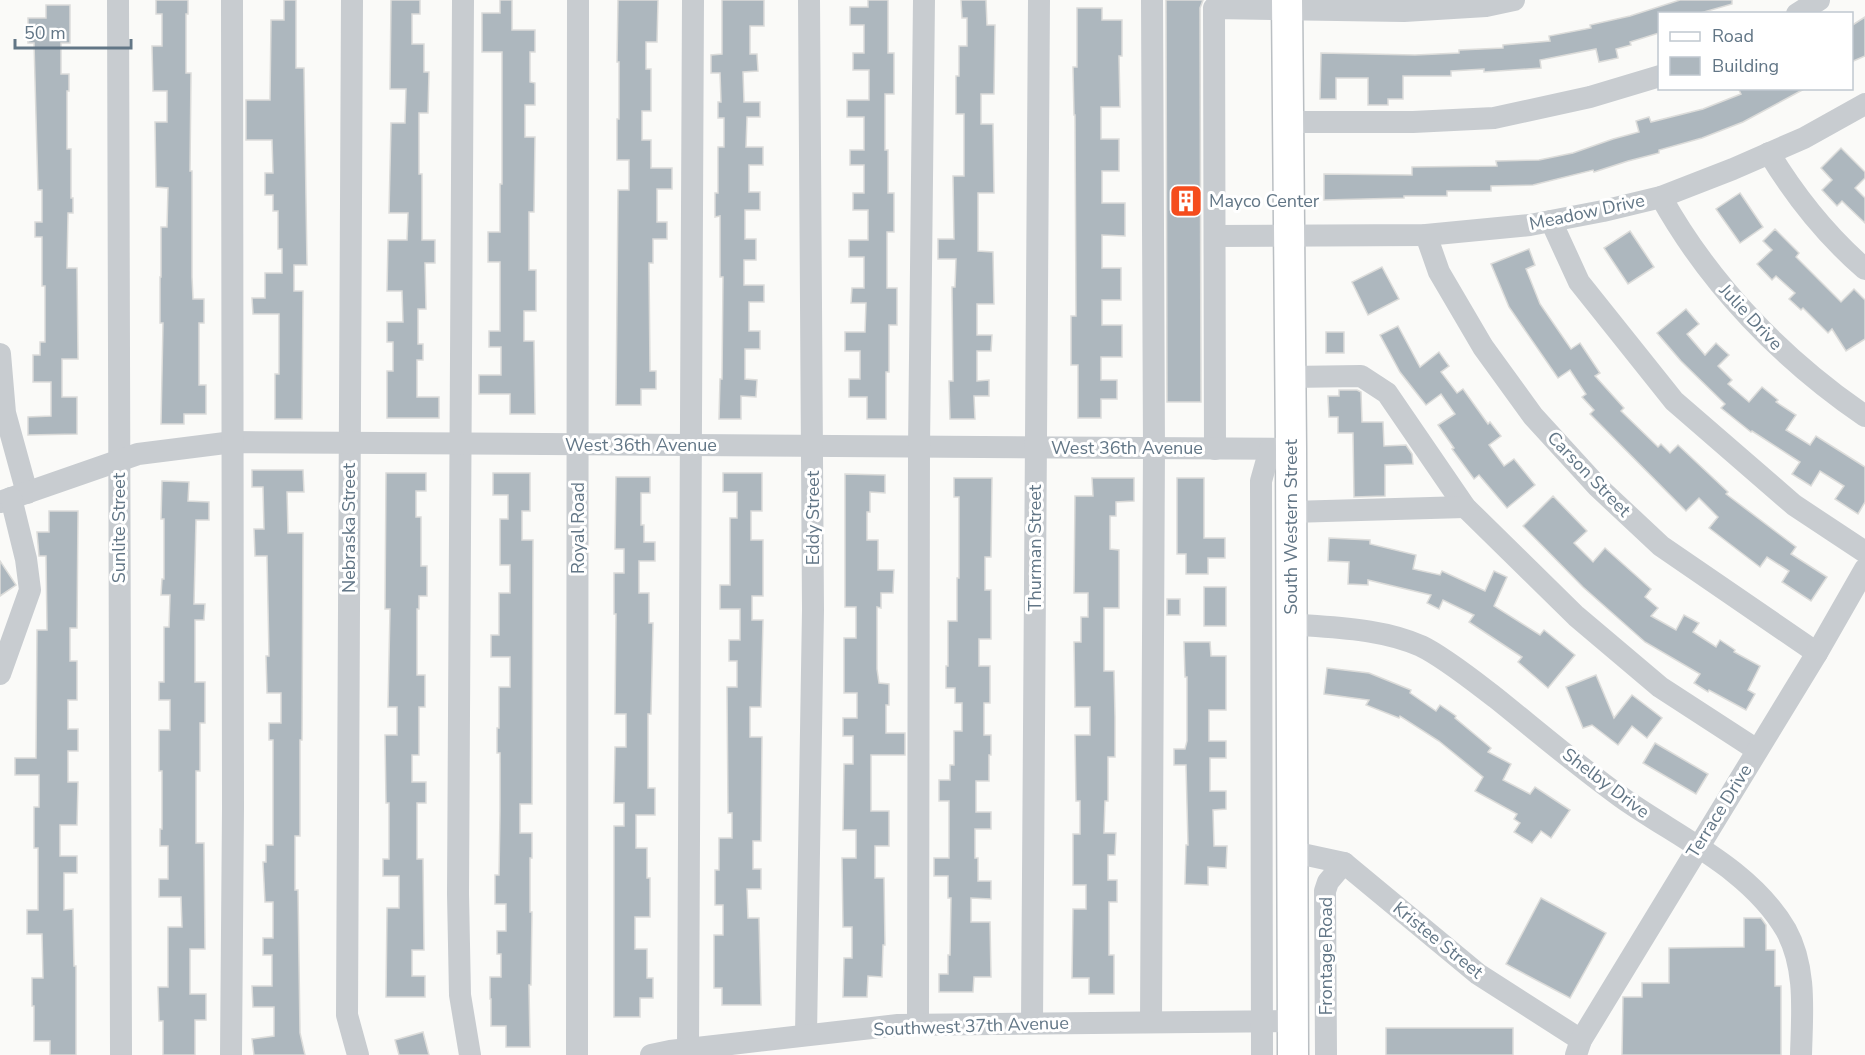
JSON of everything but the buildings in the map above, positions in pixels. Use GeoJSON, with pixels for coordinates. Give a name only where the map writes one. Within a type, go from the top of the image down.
{"type":"FeatureCollection","features":[{"type":"Feature","properties":{"kind":"main road","name":"South Western Street"},"geometry":{"type":"LineString","coordinates":[[1287,5],[1289,376],[1280,449],[1291,512],[1293,1055]]}},
{"type":"Feature","properties":{"kind":"street","name":"Sunlite Street"},"geometry":{"type":"LineString","coordinates":[[118,0],[121,1055]]}},
{"type":"Feature","properties":{"kind":"street"},"geometry":{"type":"LineString","coordinates":[[231,1055],[232,0]]}},
{"type":"Feature","properties":{"kind":"street","name":"Nebraska Street"},"geometry":{"type":"LineString","coordinates":[[352,0],[347,1015],[358,1055]]}},
{"type":"Feature","properties":{"kind":"street"},"geometry":{"type":"LineString","coordinates":[[463,0],[459,928],[460,995],[470,1055]]}},
{"type":"Feature","properties":{"kind":"street","name":"Royal Road"},"geometry":{"type":"LineString","coordinates":[[577,1055],[578,0]]}},
{"type":"Feature","properties":{"kind":"street"},"geometry":{"type":"LineString","coordinates":[[688,1049],[693,0]]}},
{"type":"Feature","properties":{"kind":"street","name":"Eddy Street"},"geometry":{"type":"LineString","coordinates":[[806,1035],[813,610],[810,0]]}},
{"type":"Feature","properties":{"kind":"street"},"geometry":{"type":"LineString","coordinates":[[918,1025],[919,447],[924,0]]}},
{"type":"Feature","properties":{"kind":"street","name":"Thurman Street"},"geometry":{"type":"LineString","coordinates":[[1032,1023],[1039,0]]}},
{"type":"Feature","properties":{"kind":"street"},"geometry":{"type":"LineString","coordinates":[[1151,1022],[1154,448],[1152,0]]}},
{"type":"Feature","properties":{"kind":"street"},"geometry":{"type":"LineString","coordinates":[[1215,449],[1214,8],[1287,5],[1404,12],[1486,6],[1514,0]]}},
{"type":"Feature","properties":{"kind":"street"},"geometry":{"type":"LineString","coordinates":[[1800,12],[1819,0]]}},
{"type":"Feature","properties":{"kind":"street"},"geometry":{"type":"LineString","coordinates":[[1287,122],[1413,122],[1494,118],[1590,97],[1658,76]]}},
{"type":"Feature","properties":{"kind":"street","name":"Meadow Drive"},"geometry":{"type":"LineString","coordinates":[[1215,236],[1426,235],[1530,225],[1604,211],[1661,196],[1769,153],[1804,138],[1865,104]]}},
{"type":"Feature","properties":{"kind":"street"},"geometry":{"type":"LineString","coordinates":[[1769,153],[1791,190],[1845,252],[1865,269]]}},
{"type":"Feature","properties":{"kind":"street","name":"Julie Drive"},"geometry":{"type":"LineString","coordinates":[[1661,196],[1676,224],[1707,270],[1773,342],[1826,390],[1865,416]]}},
{"type":"Feature","properties":{"kind":"street"},"geometry":{"type":"LineString","coordinates":[[1551,221],[1580,282],[1674,401],[1794,505],[1865,552]]}},
{"type":"Feature","properties":{"kind":"street","name":"Carson Street"},"geometry":{"type":"LineString","coordinates":[[1426,235],[1439,272],[1483,347],[1533,416],[1591,479],[1660,546],[1817,653]]}},
{"type":"Feature","properties":{"kind":"street"},"geometry":{"type":"LineString","coordinates":[[0,354],[13,498],[30,590],[0,674]]}},
{"type":"Feature","properties":{"kind":"street"},"geometry":{"type":"LineString","coordinates":[[1289,376],[1360,376],[1387,393],[1465,507],[1576,616],[1660,687],[1757,750]]}},
{"type":"Feature","properties":{"kind":"street","name":"West 36th Avenue"},"geometry":{"type":"LineString","coordinates":[[13,498],[138,454],[233,442],[1280,449]]}},
{"type":"Feature","properties":{"kind":"street"},"geometry":{"type":"LineString","coordinates":[[1262,1055],[1261,481],[1280,449]]}},
{"type":"Feature","properties":{"kind":"street"},"geometry":{"type":"LineString","coordinates":[[1291,512],[1465,507]]}},
{"type":"Feature","properties":{"kind":"street","name":"Terrace Drive"},"geometry":{"type":"LineString","coordinates":[[1579,1047],[1697,848],[1817,653],[1865,569]]}},
{"type":"Feature","properties":{"kind":"street","name":"Shelby Drive"},"geometry":{"type":"LineString","coordinates":[[1292,624],[1381,633],[1421,646],[1473,680],[1620,797],[1738,875],[1766,903],[1786,930],[1796,954],[1802,987],[1801,1055]]}},
{"type":"Feature","properties":{"kind":"street","name":"Kristee Street"},"geometry":{"type":"LineString","coordinates":[[1293,852],[1344,863],[1478,974],[1579,1047]]}},
{"type":"Feature","properties":{"kind":"street","name":"Frontage Road"},"geometry":{"type":"LineString","coordinates":[[1326,1055],[1325,891],[1328,882],[1344,863]]}},
{"type":"Feature","properties":{"kind":"street","name":"Southwest 37th Avenue"},"geometry":{"type":"LineString","coordinates":[[651,1055],[898,1025],[1293,1021]]}},
{"type":"Feature","properties":{"kind":"place","name":"Mayco Center"},"geometry":{"type":"Point","coordinates":[1186,201]}}]}
